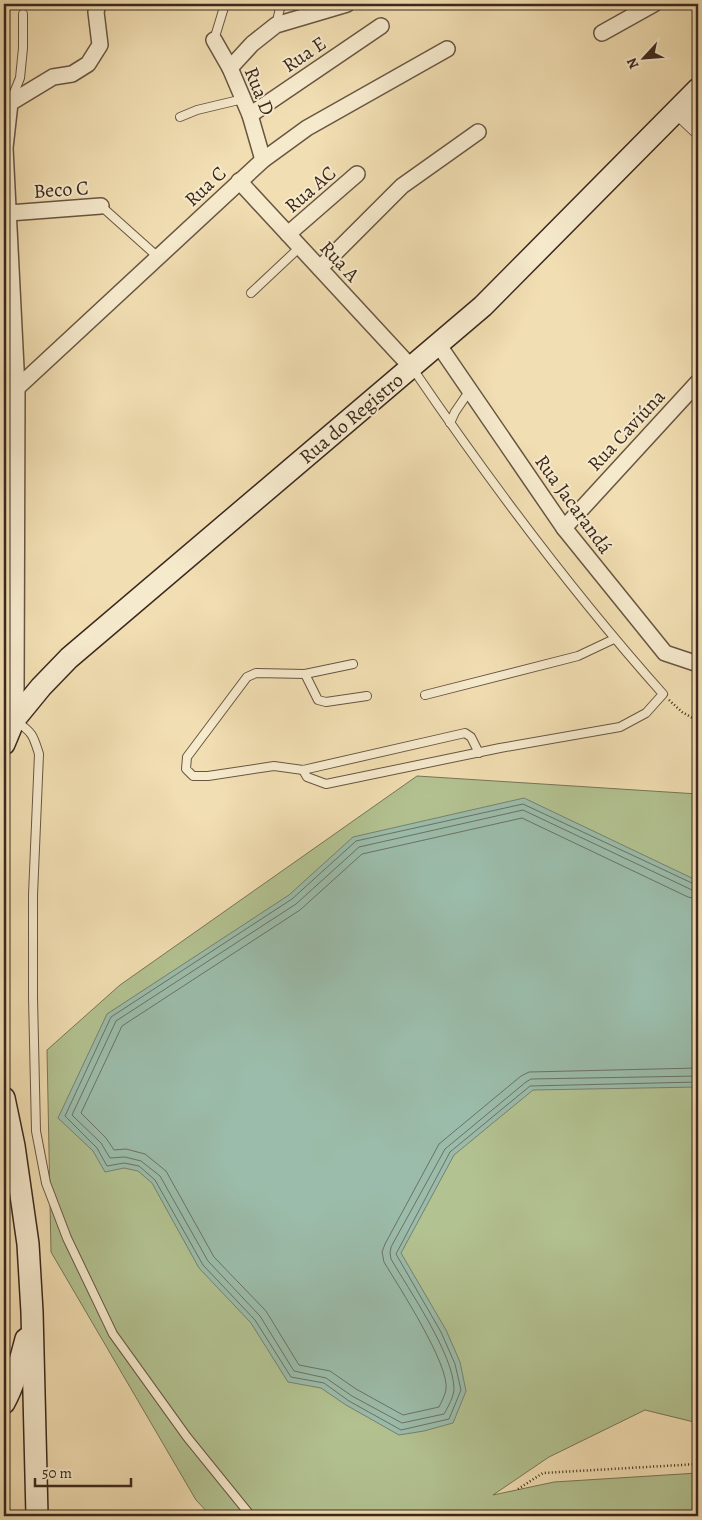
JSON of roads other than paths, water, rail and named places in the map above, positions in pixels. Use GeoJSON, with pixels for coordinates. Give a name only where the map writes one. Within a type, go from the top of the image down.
{"type":"FeatureCollection","features":[{"type":"Feature","properties":{"kind":"main road","name":"Rua do Registro"},"geometry":{"type":"LineString","coordinates":[[4,744],[8,720],[69,658],[483,306],[692,98]]}},
{"type":"Feature","properties":{"kind":"main road"},"geometry":{"type":"LineString","coordinates":[[4,1098],[14,1146],[28,1244],[32,1312],[37,1516]]}},
{"type":"Feature","properties":{"kind":"main road"},"geometry":{"type":"LineString","coordinates":[[4,1403],[19,1365],[32,1312]]}},
{"type":"Feature","properties":{"kind":"street"},"geometry":{"type":"LineString","coordinates":[[8,720],[16,693],[17,388],[5,147],[10,103],[53,77],[72,74],[88,64],[100,45],[96,12],[98,4]]}},
{"type":"Feature","properties":{"kind":"street"},"geometry":{"type":"LineString","coordinates":[[230,68],[252,44],[276,26],[347,4]]}},
{"type":"Feature","properties":{"kind":"street"},"geometry":{"type":"LineString","coordinates":[[602,34],[654,4]]}},
{"type":"Feature","properties":{"kind":"street","name":"Rua E"},"geometry":{"type":"LineString","coordinates":[[250,115],[381,26]]}},
{"type":"Feature","properties":{"kind":"street","name":"Rua D"},"geometry":{"type":"LineString","coordinates":[[214,40],[230,68],[250,115],[263,160]]}},
{"type":"Feature","properties":{"kind":"street","name":"Rua C"},"geometry":{"type":"LineString","coordinates":[[17,388],[263,160],[307,128],[447,49]]}},
{"type":"Feature","properties":{"kind":"street"},"geometry":{"type":"LineString","coordinates":[[692,98],[698,128]]}},
{"type":"Feature","properties":{"kind":"street"},"geometry":{"type":"LineString","coordinates":[[320,268],[402,186],[478,132]]}},
{"type":"Feature","properties":{"kind":"street","name":"Rua AC"},"geometry":{"type":"LineString","coordinates":[[288,234],[357,174]]}},
{"type":"Feature","properties":{"kind":"street","name":"Rua A"},"geometry":{"type":"LineString","coordinates":[[239,182],[412,367]]}},
{"type":"Feature","properties":{"kind":"street","name":"Beco C"},"geometry":{"type":"LineString","coordinates":[[7,210],[101,206]]}},
{"type":"Feature","properties":{"kind":"street","name":"Rua Jacarandá"},"geometry":{"type":"LineString","coordinates":[[438,344],[564,528],[665,653],[698,664]]}},
{"type":"Feature","properties":{"kind":"street","name":"Rua Caviúna"},"geometry":{"type":"LineString","coordinates":[[564,528],[698,382]]}},
{"type":"Feature","properties":{"kind":"lane"},"geometry":{"type":"LineString","coordinates":[[214,40],[225,4]]}},
{"type":"Feature","properties":{"kind":"lane"},"geometry":{"type":"LineString","coordinates":[[276,26],[281,4]]}},
{"type":"Feature","properties":{"kind":"lane"},"geometry":{"type":"LineString","coordinates":[[10,103],[20,78],[23,48],[23,14]]}},
{"type":"Feature","properties":{"kind":"lane"},"geometry":{"type":"LineString","coordinates":[[180,117],[197,110],[243,99]]}},
{"type":"Feature","properties":{"kind":"lane","name":"Beco C"},"geometry":{"type":"LineString","coordinates":[[101,206],[158,257]]}},
{"type":"Feature","properties":{"kind":"lane"},"geometry":{"type":"LineString","coordinates":[[251,293],[300,247]]}},
{"type":"Feature","properties":{"kind":"lane"},"geometry":{"type":"LineString","coordinates":[[303,770],[307,777],[326,784],[620,727],[646,713],[663,694],[614,639],[522,521],[450,423],[412,367]]}},
{"type":"Feature","properties":{"kind":"lane"},"geometry":{"type":"LineString","coordinates":[[450,423],[470,390]]}},
{"type":"Feature","properties":{"kind":"lane"},"geometry":{"type":"LineString","coordinates":[[425,695],[578,656],[614,639]]}},
{"type":"Feature","properties":{"kind":"lane"},"geometry":{"type":"LineString","coordinates":[[353,664],[305,674],[256,673],[247,677],[188,757],[186,768],[193,776],[208,776],[274,766],[303,770],[465,733],[471,737],[479,753]]}},
{"type":"Feature","properties":{"kind":"lane"},"geometry":{"type":"LineString","coordinates":[[305,674],[318,700],[326,702],[367,696]]}},
{"type":"Feature","properties":{"kind":"lane"},"geometry":{"type":"LineString","coordinates":[[8,720],[31,732],[39,754],[33,895],[33,984],[36,1132],[46,1183],[67,1238],[113,1334],[187,1437],[251,1516]]}},
{"type":"Feature","properties":{"kind":"water"},"geometry":{"type":"Polygon","coordinates":[[[524,798],[698,881],[698,1087],[533,1090],[454,1155],[401,1253],[446,1330],[460,1362],[466,1391],[453,1423],[424,1431],[399,1435],[346,1405],[321,1388],[288,1382],[251,1323],[199,1268],[152,1183],[138,1171],[124,1168],[105,1172],[93,1151],[58,1118],[107,1014],[289,895],[353,837],[524,798]]]}}]}
